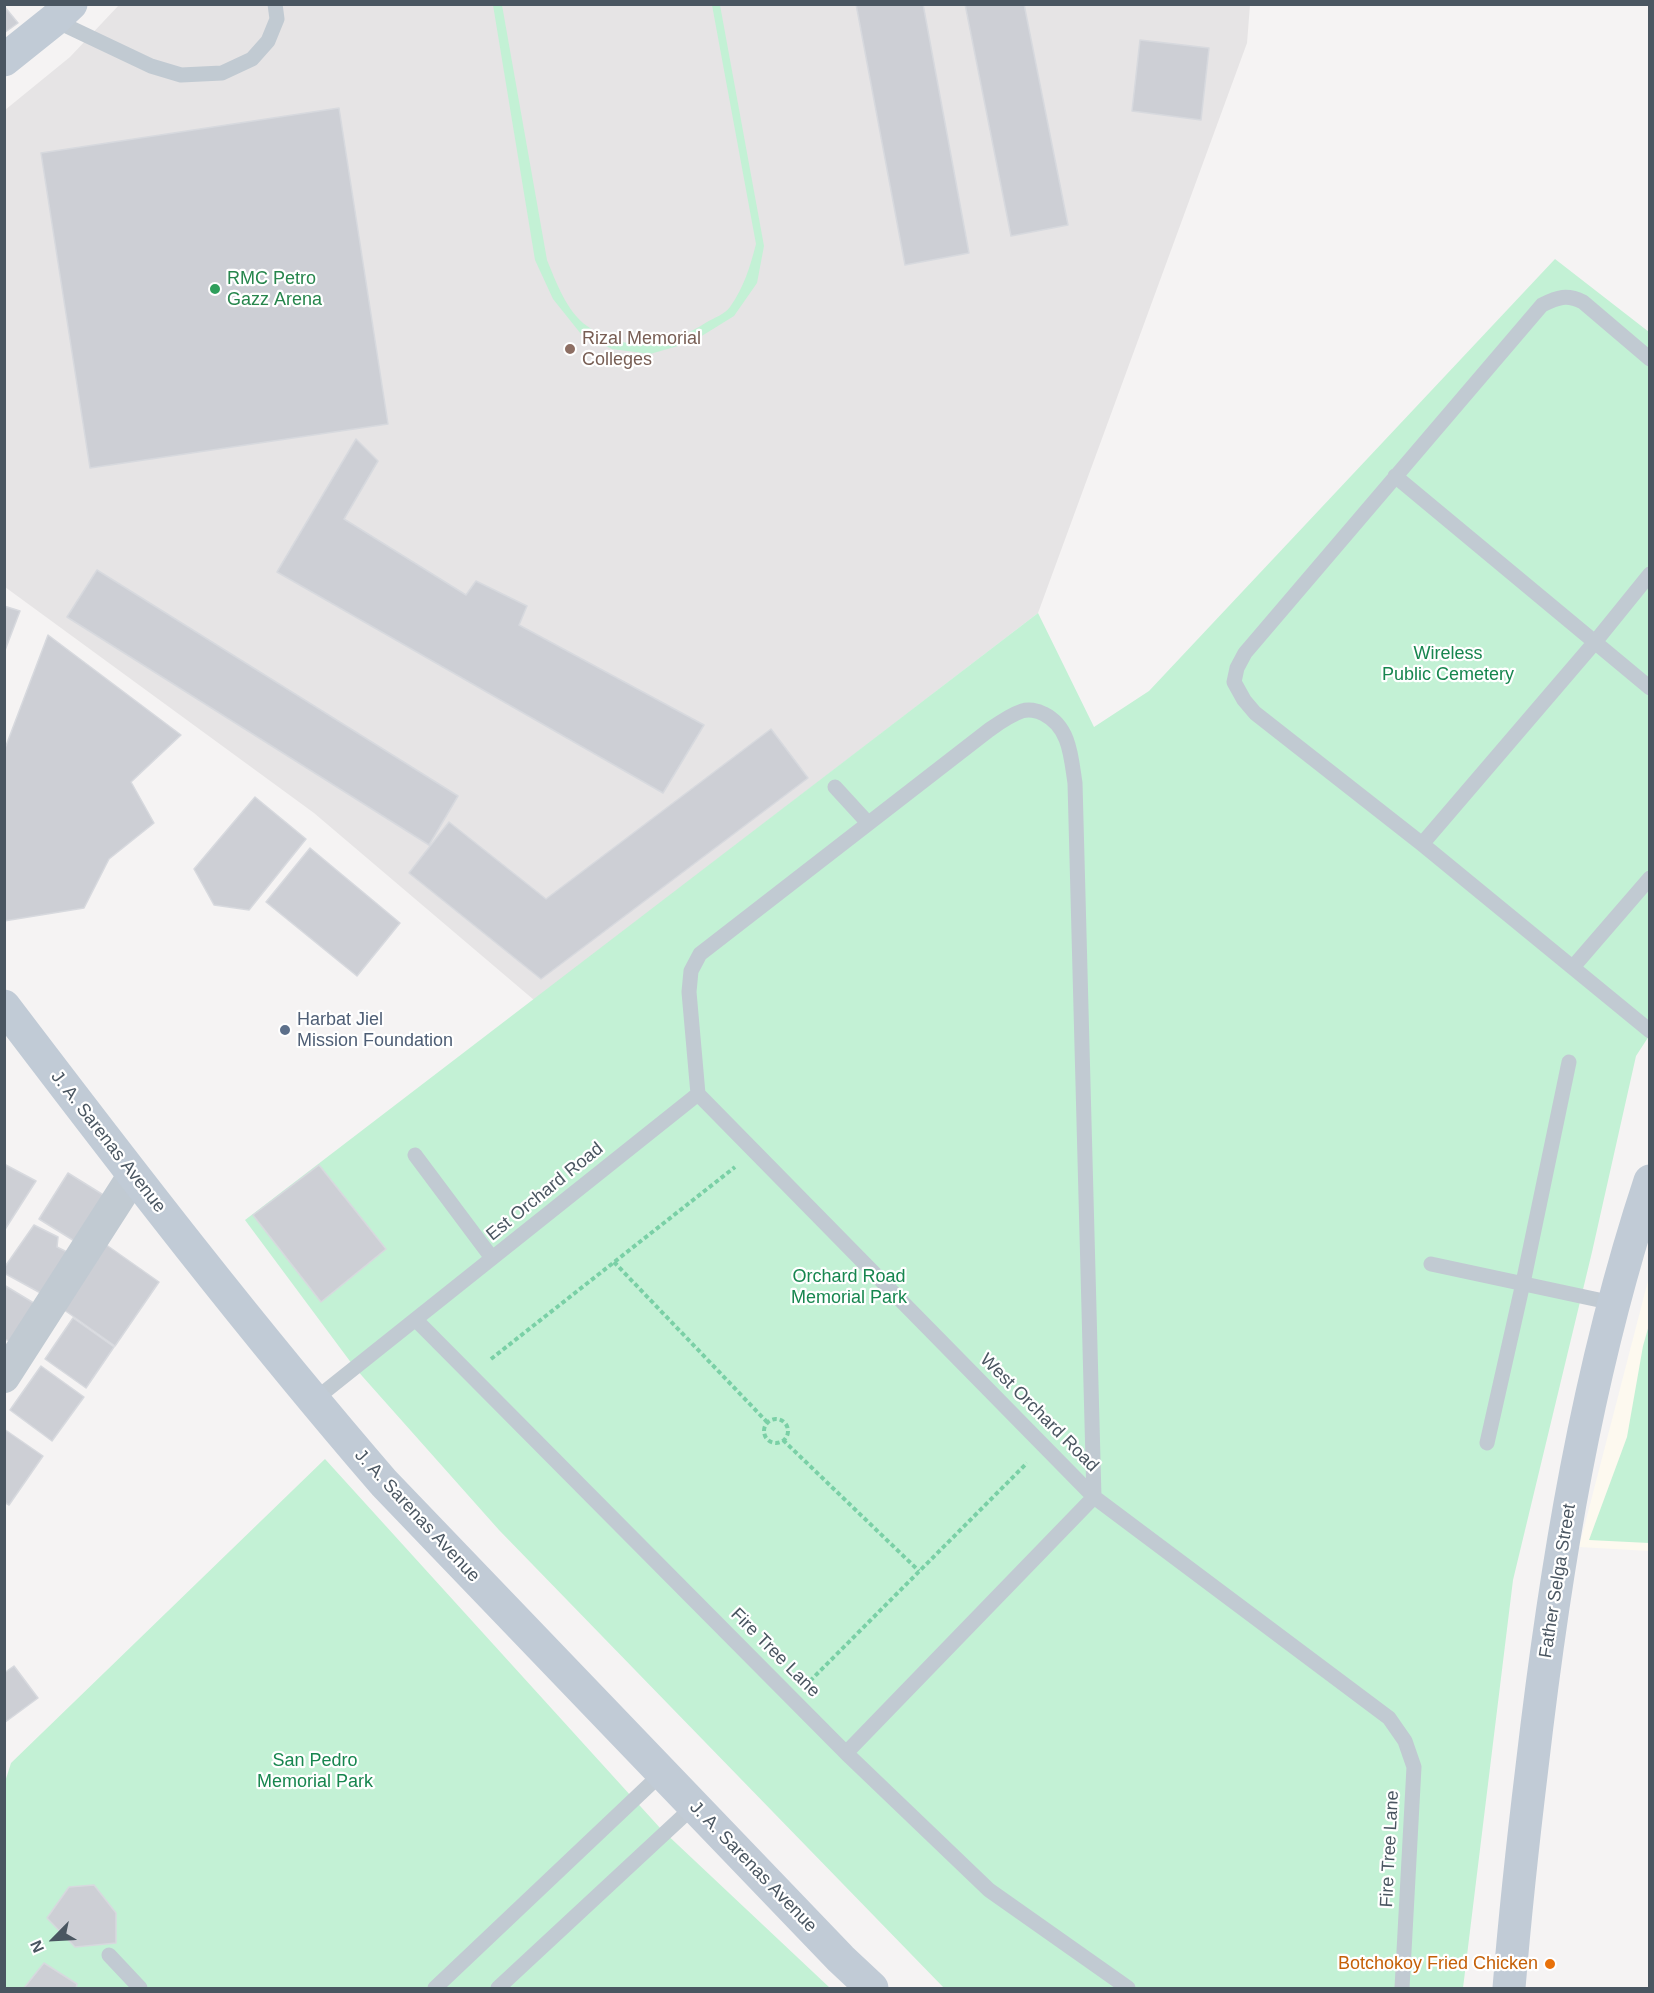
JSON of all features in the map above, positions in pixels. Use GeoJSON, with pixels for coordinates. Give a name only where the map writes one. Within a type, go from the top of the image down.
{"type":"FeatureCollection","features":[{"type":"Feature","properties":{"kind":"main road"},"geometry":{"type":"LineString","coordinates":[[4,60],[63,12]]}},
{"type":"Feature","properties":{"kind":"main road","name":"J. A. Sarenas Avenue"},"geometry":{"type":"LineString","coordinates":[[4,1006],[133,1176],[313,1401],[384,1483],[872,1989]]}},
{"type":"Feature","properties":{"kind":"main road","name":"Father Selga Street"},"geometry":{"type":"LineString","coordinates":[[1509,1989],[1515,1914],[1544,1662],[1566,1524],[1613,1303],[1650,1181]]}},
{"type":"Feature","properties":{"kind":"street"},"geometry":{"type":"LineString","coordinates":[[4,1377],[133,1176]]}},
{"type":"Feature","properties":{"kind":"lane"},"geometry":{"type":"LineString","coordinates":[[63,12],[151,66],[181,75],[222,73],[252,59],[268,40],[277,19],[275,4]]}},
{"type":"Feature","properties":{"kind":"lane"},"geometry":{"type":"LineString","coordinates":[[1650,359],[1583,302],[1570,296],[1557,297],[1542,305],[1245,653],[1237,668],[1234,682],[1244,700],[1255,713],[1422,844],[1650,1030]]}},
{"type":"Feature","properties":{"kind":"lane"},"geometry":{"type":"LineString","coordinates":[[1395,476],[1650,688]]}},
{"type":"Feature","properties":{"kind":"lane"},"geometry":{"type":"LineString","coordinates":[[1422,844],[1595,642],[1650,574]]}},
{"type":"Feature","properties":{"kind":"lane"},"geometry":{"type":"LineString","coordinates":[[698,1094],[689,992],[691,971],[700,954],[1007,718],[1024,710],[1039,711],[1051,717],[1065,734],[1075,783],[1094,1497],[846,1753]]}},
{"type":"Feature","properties":{"kind":"lane"},"geometry":{"type":"LineString","coordinates":[[835,787],[868,823]]}},
{"type":"Feature","properties":{"kind":"lane"},"geometry":{"type":"LineString","coordinates":[[1573,967],[1650,878]]}},
{"type":"Feature","properties":{"kind":"lane"},"geometry":{"type":"LineString","coordinates":[[1486,1443],[1523,1283],[1569,1062]]}},
{"type":"Feature","properties":{"kind":"lane","name":"West Orchard Road"},"geometry":{"type":"LineString","coordinates":[[698,1094],[1094,1497],[1389,1718]]}},
{"type":"Feature","properties":{"kind":"lane","name":"Est Orchard Road"},"geometry":{"type":"LineString","coordinates":[[313,1401],[698,1094]]}},
{"type":"Feature","properties":{"kind":"lane"},"geometry":{"type":"LineString","coordinates":[[415,1155],[492,1258]]}},
{"type":"Feature","properties":{"kind":"lane"},"geometry":{"type":"LineString","coordinates":[[1431,1264],[1613,1303]]}},
{"type":"Feature","properties":{"kind":"lane","name":"Fire Tree Lane"},"geometry":{"type":"LineString","coordinates":[[416,1320],[846,1753],[989,1890],[1128,1989]]}},
{"type":"Feature","properties":{"kind":"lane","name":"Fire Tree Lane"},"geometry":{"type":"LineString","coordinates":[[1389,1718],[1405,1741],[1414,1767],[1402,1989]]}},
{"type":"Feature","properties":{"kind":"lane"},"geometry":{"type":"LineString","coordinates":[[435,1989],[662,1773]]}},
{"type":"Feature","properties":{"kind":"lane"},"geometry":{"type":"LineString","coordinates":[[498,1989],[694,1806]]}},
{"type":"Feature","properties":{"kind":"lane"},"geometry":{"type":"LineString","coordinates":[[109,1955],[140,1989]]}},
{"type":"Feature","properties":{"kind":"path"},"geometry":{"type":"LineString","coordinates":[[471,1375],[754,1152]]}},
{"type":"Feature","properties":{"kind":"path"},"geometry":{"type":"LineString","coordinates":[[614,1262],[767,1422]]}},
{"type":"Feature","properties":{"kind":"path"},"geometry":{"type":"LineString","coordinates":[[776,1419],[783,1422],[787,1429],[783,1440],[776,1443],[766,1438],[764,1430],[767,1422],[776,1419]]}},
{"type":"Feature","properties":{"kind":"path"},"geometry":{"type":"LineString","coordinates":[[783,1440],[919,1571]]}},
{"type":"Feature","properties":{"kind":"path"},"geometry":{"type":"LineString","coordinates":[[792,1699],[1044,1446]]}},
{"type":"Feature","properties":{"kind":"shaded area","name":"Rizal Memorial Colleges"},"geometry":{"type":"Polygon","coordinates":[[[119,5],[1250,5],[1247,43],[1038,613],[534,1000],[314,813],[5,587],[5,110],[70,57],[119,5]]]}},
{"type":"Feature","properties":{"kind":"shaded area"},"geometry":{"type":"Polygon","coordinates":[[[1649,1277],[1649,1551],[1579,1547],[1649,1277]]]}},
{"type":"Feature","properties":{"kind":"green space"},"geometry":{"type":"Polygon","coordinates":[[[493,5],[502,5],[547,260],[558,287],[568,305],[587,326],[617,341],[647,344],[677,337],[719,316],[728,309],[743,284],[756,244],[712,5],[720,5],[764,246],[757,283],[734,316],[692,342],[650,354],[612,349],[581,334],[553,299],[535,260],[493,5]]]}},
{"type":"Feature","properties":{"kind":"green space","name":"Orchard Road Memorial Park"},"geometry":{"type":"Polygon","coordinates":[[[1555,259],[1649,332],[1649,1036],[1636,1056],[1592,1252],[1513,1580],[1463,1988],[944,1988],[499,1530],[355,1368],[245,1220],[1038,613],[1094,727],[1149,691],[1555,259]]]}},
{"type":"Feature","properties":{"kind":"green space"},"geometry":{"type":"Polygon","coordinates":[[[1649,1325],[1649,1543],[1589,1540],[1627,1437],[1643,1346],[1649,1325]]]}},
{"type":"Feature","properties":{"kind":"green space","name":"San Pedro Memorial Park"},"geometry":{"type":"Polygon","coordinates":[[[325,1459],[661,1829],[830,1988],[5,1988],[4,1785],[11,1763],[325,1459]]]}},
{"type":"Feature","properties":{"kind":"building"},"geometry":{"type":"Polygon","coordinates":[[[856,4],[923,4],[969,253],[905,265],[856,4]]]}},
{"type":"Feature","properties":{"kind":"building"},"geometry":{"type":"Polygon","coordinates":[[[965,4],[1024,4],[1068,225],[1011,236],[965,4]]]}},
{"type":"Feature","properties":{"kind":"building"},"geometry":{"type":"Polygon","coordinates":[[[4,6],[18,23],[4,33],[4,6]]]}},
{"type":"Feature","properties":{"kind":"building"},"geometry":{"type":"Polygon","coordinates":[[[1140,40],[1209,48],[1201,120],[1132,111],[1140,40]]]}},
{"type":"Feature","properties":{"kind":"building","name":"RMC Petro Gazz Arena"},"geometry":{"type":"Polygon","coordinates":[[[339,108],[388,424],[90,468],[41,153],[339,108]]]}},
{"type":"Feature","properties":{"kind":"building"},"geometry":{"type":"Polygon","coordinates":[[[356,439],[378,461],[344,519],[466,595],[476,581],[527,606],[519,625],[704,725],[663,793],[277,572],[356,439]]]}},
{"type":"Feature","properties":{"kind":"building"},"geometry":{"type":"Polygon","coordinates":[[[97,570],[458,796],[429,845],[67,617],[97,570]]]}},
{"type":"Feature","properties":{"kind":"building"},"geometry":{"type":"Polygon","coordinates":[[[4,606],[20,611],[4,653],[4,606]]]}},
{"type":"Feature","properties":{"kind":"building"},"geometry":{"type":"Polygon","coordinates":[[[48,635],[181,735],[131,782],[154,823],[109,859],[84,908],[4,921],[4,751],[48,635]]]}},
{"type":"Feature","properties":{"kind":"building"},"geometry":{"type":"Polygon","coordinates":[[[771,729],[808,778],[541,979],[409,873],[449,822],[546,899],[771,729]]]}},
{"type":"Feature","properties":{"kind":"building"},"geometry":{"type":"Polygon","coordinates":[[[255,797],[306,839],[249,910],[214,905],[194,869],[255,797]]]}},
{"type":"Feature","properties":{"kind":"building"},"geometry":{"type":"Polygon","coordinates":[[[310,848],[400,923],[357,976],[266,902],[310,848]]]}},
{"type":"Feature","properties":{"kind":"building"},"geometry":{"type":"Polygon","coordinates":[[[4,1164],[36,1181],[4,1231],[4,1164]]]}},
{"type":"Feature","properties":{"kind":"building"},"geometry":{"type":"Polygon","coordinates":[[[319,1165],[386,1249],[321,1302],[253,1215],[319,1165]]]}},
{"type":"Feature","properties":{"kind":"building"},"geometry":{"type":"Polygon","coordinates":[[[68,1173],[105,1196],[76,1242],[39,1219],[68,1173]]]}},
{"type":"Feature","properties":{"kind":"building"},"geometry":{"type":"Polygon","coordinates":[[[34,1225],[58,1237],[57,1247],[69,1253],[46,1296],[4,1273],[4,1268],[34,1225]]]}},
{"type":"Feature","properties":{"kind":"building"},"geometry":{"type":"Polygon","coordinates":[[[105,1244],[159,1282],[115,1346],[60,1307],[105,1244]]]}},
{"type":"Feature","properties":{"kind":"building"},"geometry":{"type":"Polygon","coordinates":[[[4,1285],[37,1305],[14,1345],[4,1338],[4,1285]]]}},
{"type":"Feature","properties":{"kind":"building"},"geometry":{"type":"Polygon","coordinates":[[[73,1318],[114,1347],[86,1388],[45,1359],[73,1318]]]}},
{"type":"Feature","properties":{"kind":"building"},"geometry":{"type":"Polygon","coordinates":[[[41,1366],[84,1397],[52,1441],[10,1410],[41,1366]]]}},
{"type":"Feature","properties":{"kind":"building"},"geometry":{"type":"Polygon","coordinates":[[[4,1429],[43,1456],[9,1505],[4,1502],[4,1429]]]}},
{"type":"Feature","properties":{"kind":"building"},"geometry":{"type":"Polygon","coordinates":[[[14,1666],[38,1698],[4,1723],[4,1673],[14,1666]]]}},
{"type":"Feature","properties":{"kind":"building"},"geometry":{"type":"Polygon","coordinates":[[[94,1885],[116,1913],[116,1943],[75,1947],[47,1918],[69,1887],[94,1885]]]}},
{"type":"Feature","properties":{"kind":"building"},"geometry":{"type":"Polygon","coordinates":[[[44,1963],[77,1984],[76,1988],[24,1988],[44,1963]]]}},
{"type":"Feature","properties":{"kind":"place","name":"RMC Petro Gazz Arena"},"geometry":{"type":"Point","coordinates":[215,289]}},
{"type":"Feature","properties":{"kind":"place","name":"Rizal Memorial Colleges"},"geometry":{"type":"Point","coordinates":[570,349]}},
{"type":"Feature","properties":{"kind":"place","name":"Harbat Jiel Mission Foundation"},"geometry":{"type":"Point","coordinates":[285,1030]}},
{"type":"Feature","properties":{"kind":"place","name":"Botchokoy Fried Chicken"},"geometry":{"type":"Point","coordinates":[1550,1964]}},
{"type":"Feature","properties":{"kind":"park label","name":"Wireless Public Cemetery"},"geometry":{"type":"Point","coordinates":[1448,664]}}]}
